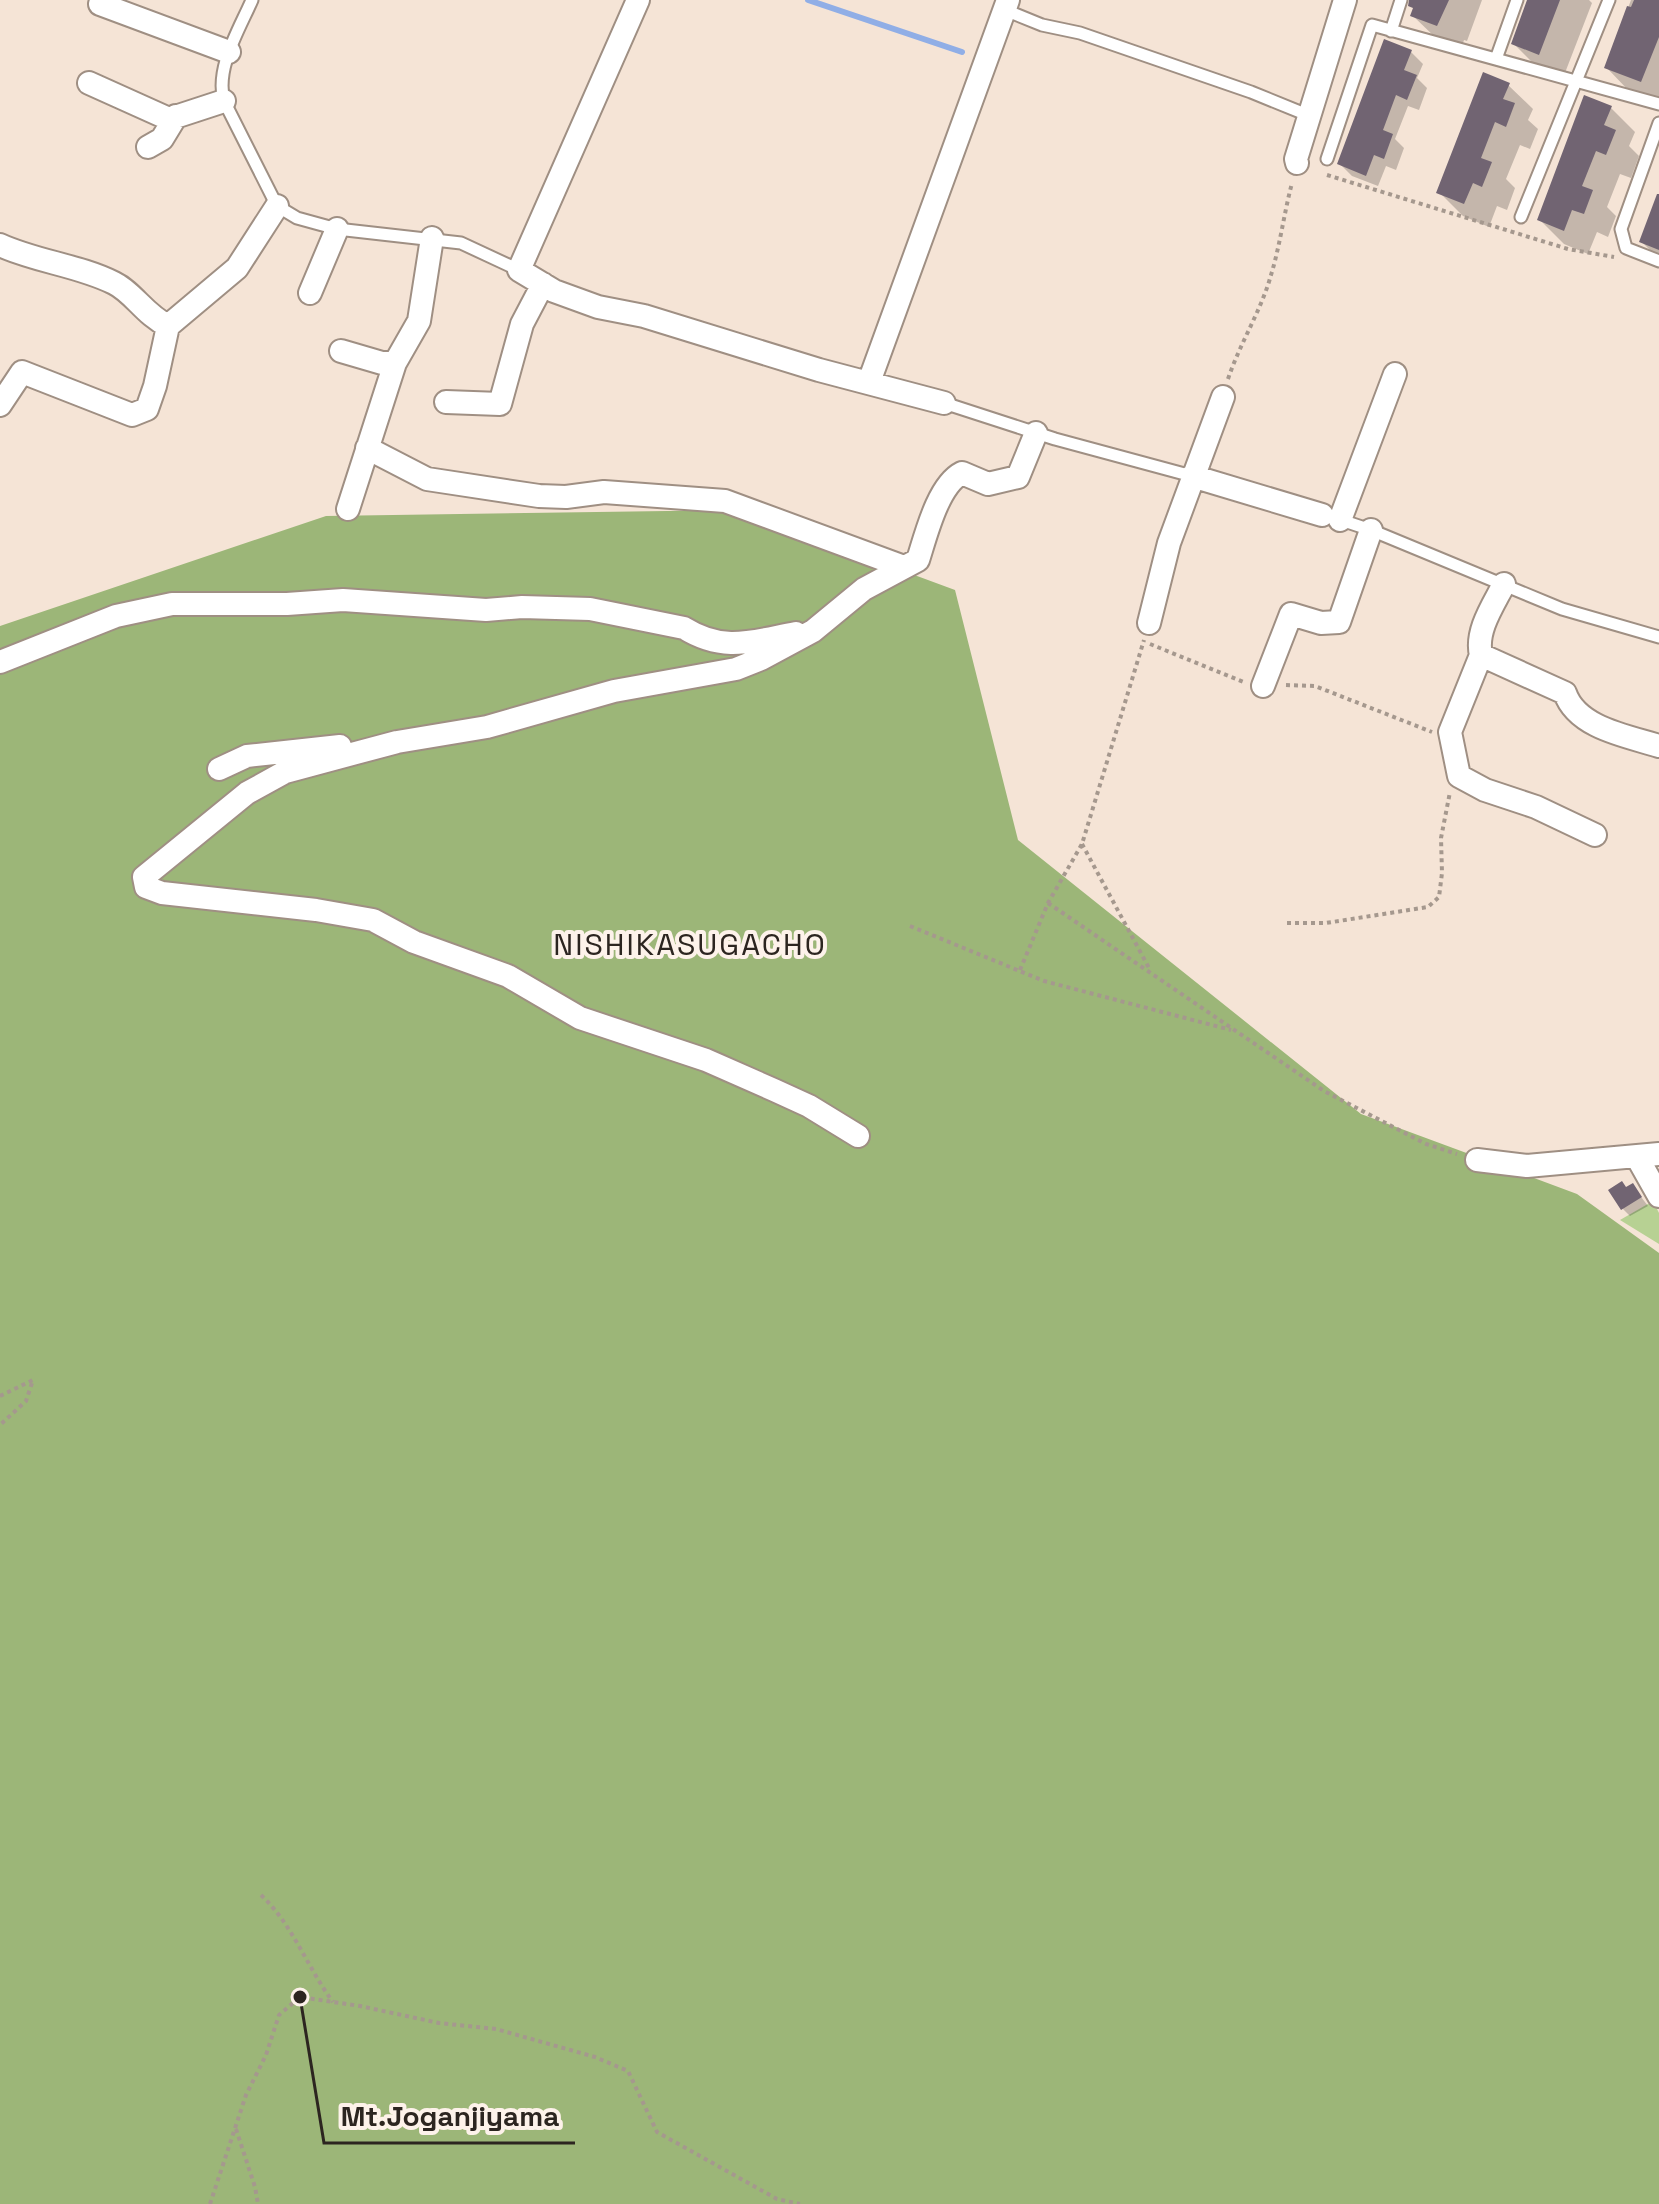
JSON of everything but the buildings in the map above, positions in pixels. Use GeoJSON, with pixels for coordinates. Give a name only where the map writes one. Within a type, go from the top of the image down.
{"type":"FeatureCollection","features":[{"type":"Feature","properties":{"kind":"street"},"geometry":{"type":"LineString","coordinates":[[638,0],[519,270],[554,291],[598,307],[644,316],[819,370],[944,403]]}},
{"type":"Feature","properties":{"kind":"street"},"geometry":{"type":"LineString","coordinates":[[1297,163],[1345,0]]}},
{"type":"Feature","properties":{"kind":"street"},"geometry":{"type":"LineString","coordinates":[[100,4],[229,52]]}},
{"type":"Feature","properties":{"kind":"street"},"geometry":{"type":"LineString","coordinates":[[869,382],[1006,5]]}},
{"type":"Feature","properties":{"kind":"street"},"geometry":{"type":"LineString","coordinates":[[89,83],[169,119],[224,101]]}},
{"type":"Feature","properties":{"kind":"street"},"geometry":{"type":"LineString","coordinates":[[148,147],[162,139],[176,116]]}},
{"type":"Feature","properties":{"kind":"street"},"geometry":{"type":"LineString","coordinates":[[0,405],[22,372],[132,415],[147,409],[168,326],[237,268],[277,206]]}},
{"type":"Feature","properties":{"kind":"street"},"geometry":{"type":"LineString","coordinates":[[310,293],[337,229]]}},
{"type":"Feature","properties":{"kind":"street"},"geometry":{"type":"LineString","coordinates":[[348,509],[395,363],[419,321],[432,238]]}},
{"type":"Feature","properties":{"kind":"street"},"geometry":{"type":"LineString","coordinates":[[0,245],[23,256],[79,270],[117,284],[152,318],[168,326]]}},
{"type":"Feature","properties":{"kind":"street"},"geometry":{"type":"LineString","coordinates":[[446,402],[500,404],[522,324],[543,284]]}},
{"type":"Feature","properties":{"kind":"street"},"geometry":{"type":"LineString","coordinates":[[341,351],[382,363],[395,363]]}},
{"type":"Feature","properties":{"kind":"street"},"geometry":{"type":"LineString","coordinates":[[1192,476],[1331,517],[1387,422],[1395,374]]}},
{"type":"Feature","properties":{"kind":"street"},"geometry":{"type":"LineString","coordinates":[[1146,632],[1169,543],[1223,397]]}},
{"type":"Feature","properties":{"kind":"street"},"geometry":{"type":"LineString","coordinates":[[219,769],[247,756],[393,742],[487,727],[614,691],[736,669],[761,659],[813,631],[864,589],[918,560],[932,517],[952,478],[962,473],[988,484],[1018,477],[1036,433]]}},
{"type":"Feature","properties":{"kind":"street"},"geometry":{"type":"LineString","coordinates":[[367,448],[427,479],[539,496],[566,497],[604,492],[725,501],[904,567]]}},
{"type":"Feature","properties":{"kind":"street"},"geometry":{"type":"LineString","coordinates":[[1263,686],[1291,614],[1321,623],[1339,622],[1371,530]]}},
{"type":"Feature","properties":{"kind":"street"},"geometry":{"type":"LineString","coordinates":[[1504,584],[1483,627],[1479,645],[1481,655],[1450,732],[1459,776],[1485,790],[1536,807],[1595,835]]}},
{"type":"Feature","properties":{"kind":"street"},"geometry":{"type":"LineString","coordinates":[[0,662],[116,616],[172,604],[287,604],[343,600],[486,610],[522,607],[590,609],[684,628],[697,636],[728,645],[813,631]]}},
{"type":"Feature","properties":{"kind":"street"},"geometry":{"type":"LineString","coordinates":[[1481,655],[1565,693],[1576,713],[1601,726],[1659,746]]}},
{"type":"Feature","properties":{"kind":"street"},"geometry":{"type":"LineString","coordinates":[[393,742],[285,772],[247,793],[144,877],[146,887],[162,893],[316,910],[373,920],[414,942],[508,976],[580,1018],[706,1060],[774,1090],[809,1106],[858,1136]]}},
{"type":"Feature","properties":{"kind":"street"},"geometry":{"type":"LineString","coordinates":[[1477,1160],[1527,1166],[1648,1155],[1659,1196]]}},
{"type":"Feature","properties":{"kind":"lane"},"geometry":{"type":"LineString","coordinates":[[252,0],[229,52],[220,87],[224,101],[277,206],[297,218],[337,229],[461,243],[519,270]]}},
{"type":"Feature","properties":{"kind":"lane"},"geometry":{"type":"LineString","coordinates":[[1391,31],[1401,0]]}},
{"type":"Feature","properties":{"kind":"lane"},"geometry":{"type":"LineString","coordinates":[[1496,59],[1517,0]]}},
{"type":"Feature","properties":{"kind":"lane"},"geometry":{"type":"LineString","coordinates":[[1521,217],[1609,0]]}},
{"type":"Feature","properties":{"kind":"lane"},"geometry":{"type":"LineString","coordinates":[[1006,5],[1042,25],[1080,33],[1310,116]]}},
{"type":"Feature","properties":{"kind":"lane"},"geometry":{"type":"LineString","coordinates":[[1327,159],[1372,25],[1659,104]]}},
{"type":"Feature","properties":{"kind":"lane"},"geometry":{"type":"LineString","coordinates":[[1659,123],[1621,229],[1626,248],[1659,261]]}},
{"type":"Feature","properties":{"kind":"lane"},"geometry":{"type":"LineString","coordinates":[[944,403],[1036,433],[1192,476]]}},
{"type":"Feature","properties":{"kind":"lane"},"geometry":{"type":"LineString","coordinates":[[1331,517],[1371,530],[1562,609],[1659,637]]}},
{"type":"Feature","properties":{"kind":"path"},"geometry":{"type":"LineString","coordinates":[[1223,397],[1236,357],[1256,318],[1272,273],[1297,163],[1342,180],[1568,249],[1615,258]]}},
{"type":"Feature","properties":{"kind":"path"},"geometry":{"type":"LineString","coordinates":[[1020,970],[1048,903],[1082,844],[1146,632],[1211,670],[1255,686],[1315,686],[1437,734],[1450,732]]}},
{"type":"Feature","properties":{"kind":"path"},"geometry":{"type":"LineString","coordinates":[[1287,923],[1326,923],[1428,907],[1439,897],[1441,838],[1448,796],[1459,776]]}},
{"type":"Feature","properties":{"kind":"path"},"geometry":{"type":"LineString","coordinates":[[1082,844],[1151,972]]}},
{"type":"Feature","properties":{"kind":"path"},"geometry":{"type":"LineString","coordinates":[[1048,903],[1324,1091],[1426,1144],[1477,1160]]}},
{"type":"Feature","properties":{"kind":"path"},"geometry":{"type":"LineString","coordinates":[[910,926],[1044,981],[1233,1031]]}},
{"type":"Feature","properties":{"kind":"path"},"geometry":{"type":"LineString","coordinates":[[0,1396],[33,1380],[26,1401],[0,1425]]}},
{"type":"Feature","properties":{"kind":"path"},"geometry":{"type":"LineString","coordinates":[[261,1895],[289,1928],[300,1952],[333,2002]]}},
{"type":"Feature","properties":{"kind":"path"},"geometry":{"type":"LineString","coordinates":[[210,2204],[246,2095],[266,2055],[279,2015],[300,1997],[439,2023],[496,2029],[617,2066],[628,2071],[657,2132],[777,2199],[800,2204]]}},
{"type":"Feature","properties":{"kind":"path"},"geometry":{"type":"LineString","coordinates":[[236,2126],[258,2204]]}},
{"type":"Feature","properties":{"kind":"green space"},"geometry":{"type":"Polygon","coordinates":[[[738,510],[955,590],[1018,840],[1361,1114],[1577,1194],[1659,1253],[1659,2204],[0,2204],[0,626],[326,516],[738,510]]]}},
{"type":"Feature","properties":{"kind":"green space"},"geometry":{"type":"Polygon","coordinates":[[[1653,1201],[1659,1213],[1659,1244],[1620,1220],[1653,1201]]]}},
{"type":"Feature","properties":{"kind":"waterway"},"geometry":{"type":"LineString","coordinates":[[808,0],[962,52]]}},
{"type":"Feature","properties":{"kind":"place","name":"Mt.Joganjiyama"},"geometry":{"type":"Point","coordinates":[300,1997]}},
{"type":"Feature","properties":{"kind":"district","name":"NISHIKASUGACHO"},"geometry":{"type":"Point","coordinates":[690,944]}}]}
